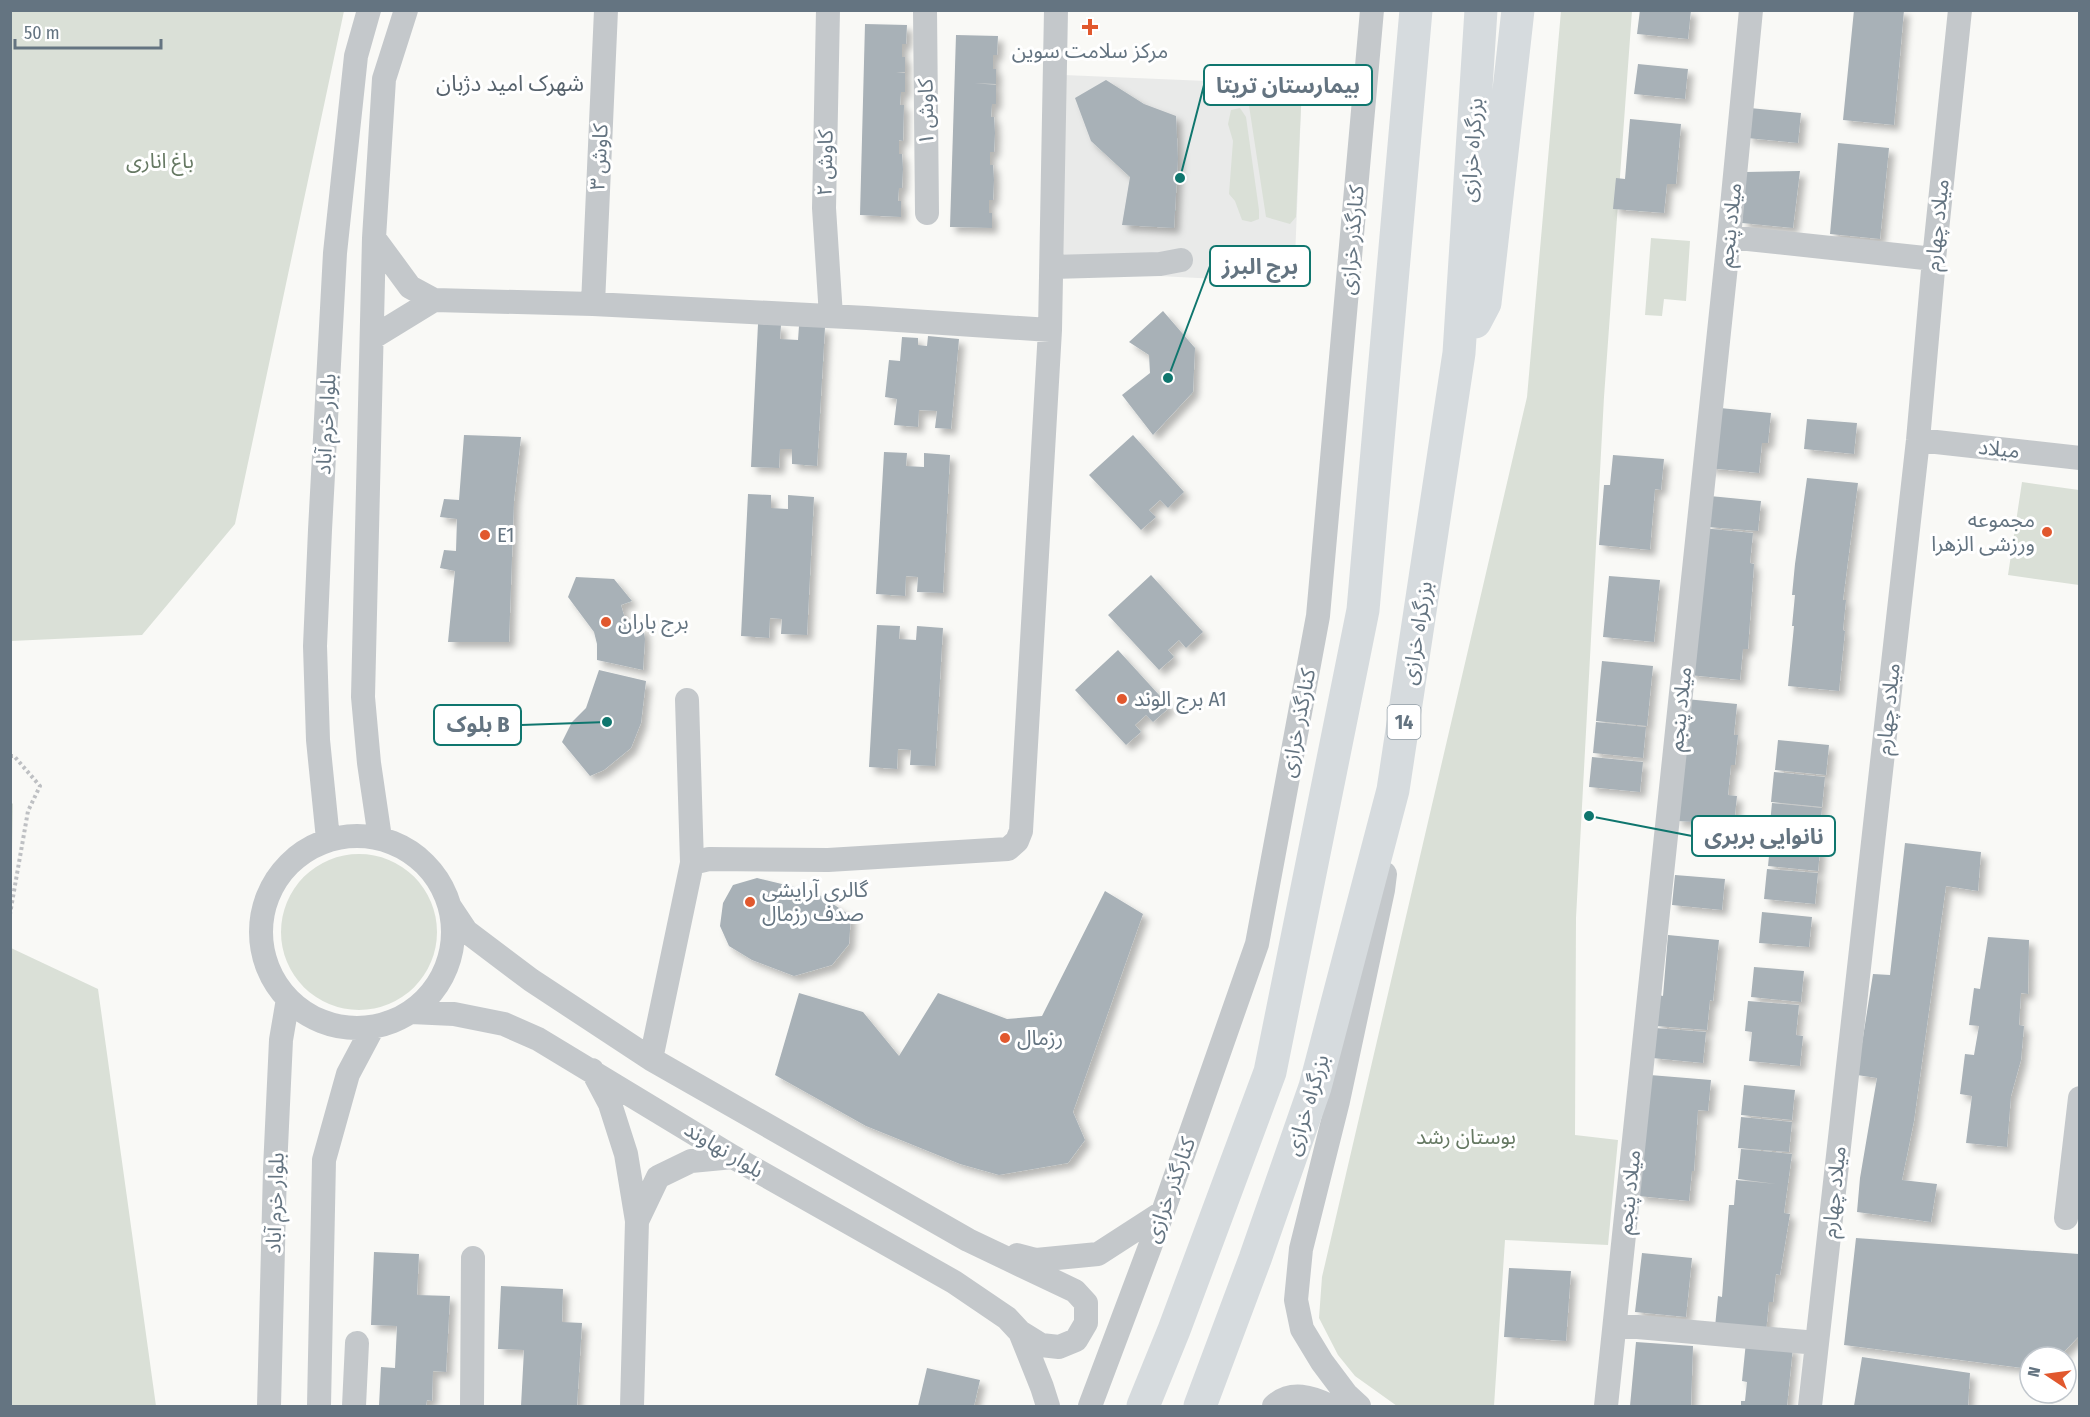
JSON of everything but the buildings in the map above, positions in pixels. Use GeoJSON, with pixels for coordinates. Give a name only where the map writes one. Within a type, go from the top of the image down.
{"type":"FeatureCollection","features":[{"type":"Feature","properties":{"kind":"highway"},"geometry":{"type":"LineString","coordinates":[[1143,1407],[1270,1072],[1360,622],[1416,10]]}},
{"type":"Feature","properties":{"kind":"highway","name":"بزرگراه خرازی"},"geometry":{"type":"LineString","coordinates":[[1200,1407],[1256,1259],[1315,1087],[1393,790],[1460,353],[1481,10]]}},
{"type":"Feature","properties":{"kind":"highway"},"geometry":{"type":"LineString","coordinates":[[1460,353],[1485,303],[1518,10]]}},
{"type":"Feature","properties":{"kind":"street","name":"بلوار خرم آباد"},"geometry":{"type":"LineString","coordinates":[[328,840],[318,740],[315,646],[320,530],[335,253],[356,56],[369,10]]}},
{"type":"Feature","properties":{"kind":"street","name":"بلوار خرم آباد"},"geometry":{"type":"LineString","coordinates":[[380,838],[369,764],[363,697],[374,238],[384,79],[406,10]]}},
{"type":"Feature","properties":{"kind":"street","name":"کاوش ۳"},"geometry":{"type":"LineString","coordinates":[[593,304],[606,10]]}},
{"type":"Feature","properties":{"kind":"street","name":"کاوش ۲"},"geometry":{"type":"LineString","coordinates":[[828,10],[824,208],[831,316]]}},
{"type":"Feature","properties":{"kind":"street","name":"کاوش ۱"},"geometry":{"type":"LineString","coordinates":[[925,10],[927,213]]}},
{"type":"Feature","properties":{"kind":"street"},"geometry":{"type":"LineString","coordinates":[[692,863],[709,859],[828,860],[953,854],[1008,849],[1017,841],[1021,831],[1050,330],[1056,10]]}},
{"type":"Feature","properties":{"kind":"street"},"geometry":{"type":"LineString","coordinates":[[1360,10],[1366,78]]}},
{"type":"Feature","properties":{"kind":"street","name":"کنارگذر خرازی"},"geometry":{"type":"LineString","coordinates":[[1089,1407],[1163,1212],[1257,944],[1318,616],[1372,10]]}},
{"type":"Feature","properties":{"kind":"street","name":"میلاد پنجم"},"geometry":{"type":"LineString","coordinates":[[1606,1407],[1751,10]]}},
{"type":"Feature","properties":{"kind":"street","name":"میلاد چهارم"},"geometry":{"type":"LineString","coordinates":[[1810,1407],[1918,440],[1960,10]]}},
{"type":"Feature","properties":{"kind":"street"},"geometry":{"type":"LineString","coordinates":[[1729,237],[1934,259]]}},
{"type":"Feature","properties":{"kind":"street"},"geometry":{"type":"LineString","coordinates":[[374,238],[410,287],[434,300],[593,304],[1050,330]]}},
{"type":"Feature","properties":{"kind":"street"},"geometry":{"type":"LineString","coordinates":[[1052,267],[1160,264],[1181,260]]}},
{"type":"Feature","properties":{"kind":"street"},"geometry":{"type":"LineString","coordinates":[[372,338],[434,300]]}},
{"type":"Feature","properties":{"kind":"street","name":"میلاد"},"geometry":{"type":"LineString","coordinates":[[1918,440],[2079,458]]}},
{"type":"Feature","properties":{"kind":"street"},"geometry":{"type":"LineString","coordinates":[[651,1059],[692,863],[687,700]]}},
{"type":"Feature","properties":{"kind":"street"},"geometry":{"type":"LineString","coordinates":[[1359,1407],[1322,1362],[1302,1329],[1296,1300],[1301,1249],[1338,1101],[1383,890],[1393,790]]}},
{"type":"Feature","properties":{"kind":"street"},"geometry":{"type":"LineString","coordinates":[[354,835],[380,838],[404,847],[425,862],[440,883],[450,907],[453,936],[447,966],[432,992],[411,1012],[393,1022],[373,1027],[342,1028],[313,1018],[288,999],[269,973],[261,941],[263,908],[276,878],[298,854],[328,840],[354,835]]}},
{"type":"Feature","properties":{"kind":"street","name":"بلوار نهاوند"},"geometry":{"type":"LineString","coordinates":[[450,907],[466,931],[531,980],[651,1059],[968,1240]]}},
{"type":"Feature","properties":{"kind":"street","name":"بلوار خرم آباد"},"geometry":{"type":"LineString","coordinates":[[269,1407],[281,1040],[288,999]]}},
{"type":"Feature","properties":{"kind":"street","name":"بلوار نهاوند"},"geometry":{"type":"LineString","coordinates":[[411,1012],[454,1014],[504,1024],[538,1039],[734,1157],[954,1282],[1006,1318],[1020,1332]]}},
{"type":"Feature","properties":{"kind":"street"},"geometry":{"type":"LineString","coordinates":[[319,1407],[324,1160],[348,1074],[373,1027]]}},
{"type":"Feature","properties":{"kind":"street"},"geometry":{"type":"LineString","coordinates":[[592,1070],[610,1104],[626,1154],[637,1221],[632,1407]]}},
{"type":"Feature","properties":{"kind":"street"},"geometry":{"type":"LineString","coordinates":[[2067,1218],[2079,1098]]}},
{"type":"Feature","properties":{"kind":"street"},"geometry":{"type":"LineString","coordinates":[[637,1221],[658,1177],[691,1161],[734,1157]]}},
{"type":"Feature","properties":{"kind":"street"},"geometry":{"type":"LineString","coordinates":[[968,1240],[1036,1260],[1098,1254],[1163,1212]]}},
{"type":"Feature","properties":{"kind":"street"},"geometry":{"type":"LineString","coordinates":[[968,1240],[1075,1291],[1086,1303],[1086,1323],[1076,1340],[1059,1347],[1041,1345],[1020,1332]]}},
{"type":"Feature","properties":{"kind":"street"},"geometry":{"type":"LineString","coordinates":[[472,1407],[473,1258]]}},
{"type":"Feature","properties":{"kind":"street"},"geometry":{"type":"LineString","coordinates":[[1615,1325],[1817,1343]]}},
{"type":"Feature","properties":{"kind":"street"},"geometry":{"type":"LineString","coordinates":[[1020,1332],[1048,1407]]}},
{"type":"Feature","properties":{"kind":"street"},"geometry":{"type":"LineString","coordinates":[[354,1407],[357,1343]]}},
{"type":"Feature","properties":{"kind":"street"},"geometry":{"type":"LineString","coordinates":[[1275,1407],[1288,1398],[1298,1396],[1311,1397],[1330,1407]]}},
{"type":"Feature","properties":{"kind":"path"},"geometry":{"type":"LineString","coordinates":[[10,756],[14,756],[40,786],[28,811],[10,914]]}},
{"type":"Feature","properties":{"kind":"shaded area"},"geometry":{"type":"Polygon","coordinates":[[[1064,75],[1302,85],[1294,283],[1060,271],[1064,75]]]}},
{"type":"Feature","properties":{"kind":"green space","name":"باغ اناری"},"geometry":{"type":"Polygon","coordinates":[[[10,11],[344,11],[235,524],[142,635],[11,641],[10,11]]]}},
{"type":"Feature","properties":{"kind":"green space","name":"بوستان رشد"},"geometry":{"type":"Polygon","coordinates":[[[1561,11],[1632,11],[1604,397],[1576,918],[1575,1135],[1618,1140],[1608,1245],[1505,1240],[1494,1406],[1397,1406],[1355,1376],[1338,1355],[1319,1318],[1322,1277],[1527,397],[1561,11]]]}},
{"type":"Feature","properties":{"kind":"green space"},"geometry":{"type":"Polygon","coordinates":[[[1302,85],[1296,217],[1290,224],[1266,217],[1246,86],[1302,85]]]}},
{"type":"Feature","properties":{"kind":"green space"},"geometry":{"type":"Polygon","coordinates":[[[1240,108],[1246,117],[1259,210],[1259,219],[1251,222],[1242,220],[1235,201],[1229,194],[1233,141],[1228,124],[1231,110],[1240,108]]]}},
{"type":"Feature","properties":{"kind":"green space"},"geometry":{"type":"Polygon","coordinates":[[[1651,238],[1690,241],[1686,301],[1664,299],[1662,316],[1645,315],[1651,238]]]}},
{"type":"Feature","properties":{"kind":"green space","name":"مجموعه ورزشی الزهرا"},"geometry":{"type":"Polygon","coordinates":[[[2022,482],[2079,490],[2079,585],[2008,575],[2022,482]]]}},
{"type":"Feature","properties":{"kind":"green space"},"geometry":{"type":"Polygon","coordinates":[[[11,802],[13,804],[11,900],[11,802]]]}},
{"type":"Feature","properties":{"kind":"green space"},"geometry":{"type":"Polygon","coordinates":[[[359,854],[389,860],[414,877],[431,902],[437,932],[431,962],[414,987],[389,1004],[359,1010],[329,1004],[304,987],[287,962],[281,932],[287,902],[304,877],[329,860],[359,854]]]}},
{"type":"Feature","properties":{"kind":"green space"},"geometry":{"type":"Polygon","coordinates":[[[11,948],[98,989],[156,1406],[11,1406],[11,948]]]}},
{"type":"Feature","properties":{"kind":"place","name":"مرکز سلامت سوین"},"geometry":{"type":"Point","coordinates":[1090,27]}},
{"type":"Feature","properties":{"kind":"place","name":"بیمارستان تریتا"},"geometry":{"type":"Point","coordinates":[1180,178]}},
{"type":"Feature","properties":{"kind":"place","name":"برج البرز"},"geometry":{"type":"Point","coordinates":[1168,378]}},
{"type":"Feature","properties":{"kind":"place","name":"مجموعه ورزشی الزهرا"},"geometry":{"type":"Point","coordinates":[2047,532]}},
{"type":"Feature","properties":{"kind":"place","name":"E1"},"geometry":{"type":"Point","coordinates":[485,535]}},
{"type":"Feature","properties":{"kind":"place","name":"برج باران"},"geometry":{"type":"Point","coordinates":[606,622]}},
{"type":"Feature","properties":{"kind":"place","name":"برج الوند A1"},"geometry":{"type":"Point","coordinates":[1122,699]}},
{"type":"Feature","properties":{"kind":"place","name":"بلوک B"},"geometry":{"type":"Point","coordinates":[607,722]}},
{"type":"Feature","properties":{"kind":"place","name":"نانوایی بربری"},"geometry":{"type":"Point","coordinates":[1589,816]}},
{"type":"Feature","properties":{"kind":"place","name":"گالری آرایشی صدف رزمال"},"geometry":{"type":"Point","coordinates":[750,902]}},
{"type":"Feature","properties":{"kind":"place","name":"رزمال"},"geometry":{"type":"Point","coordinates":[1005,1038]}},
{"type":"Feature","properties":{"kind":"district","name":"شهرک امید دژبان"},"geometry":{"type":"Point","coordinates":[510,83]}}]}
